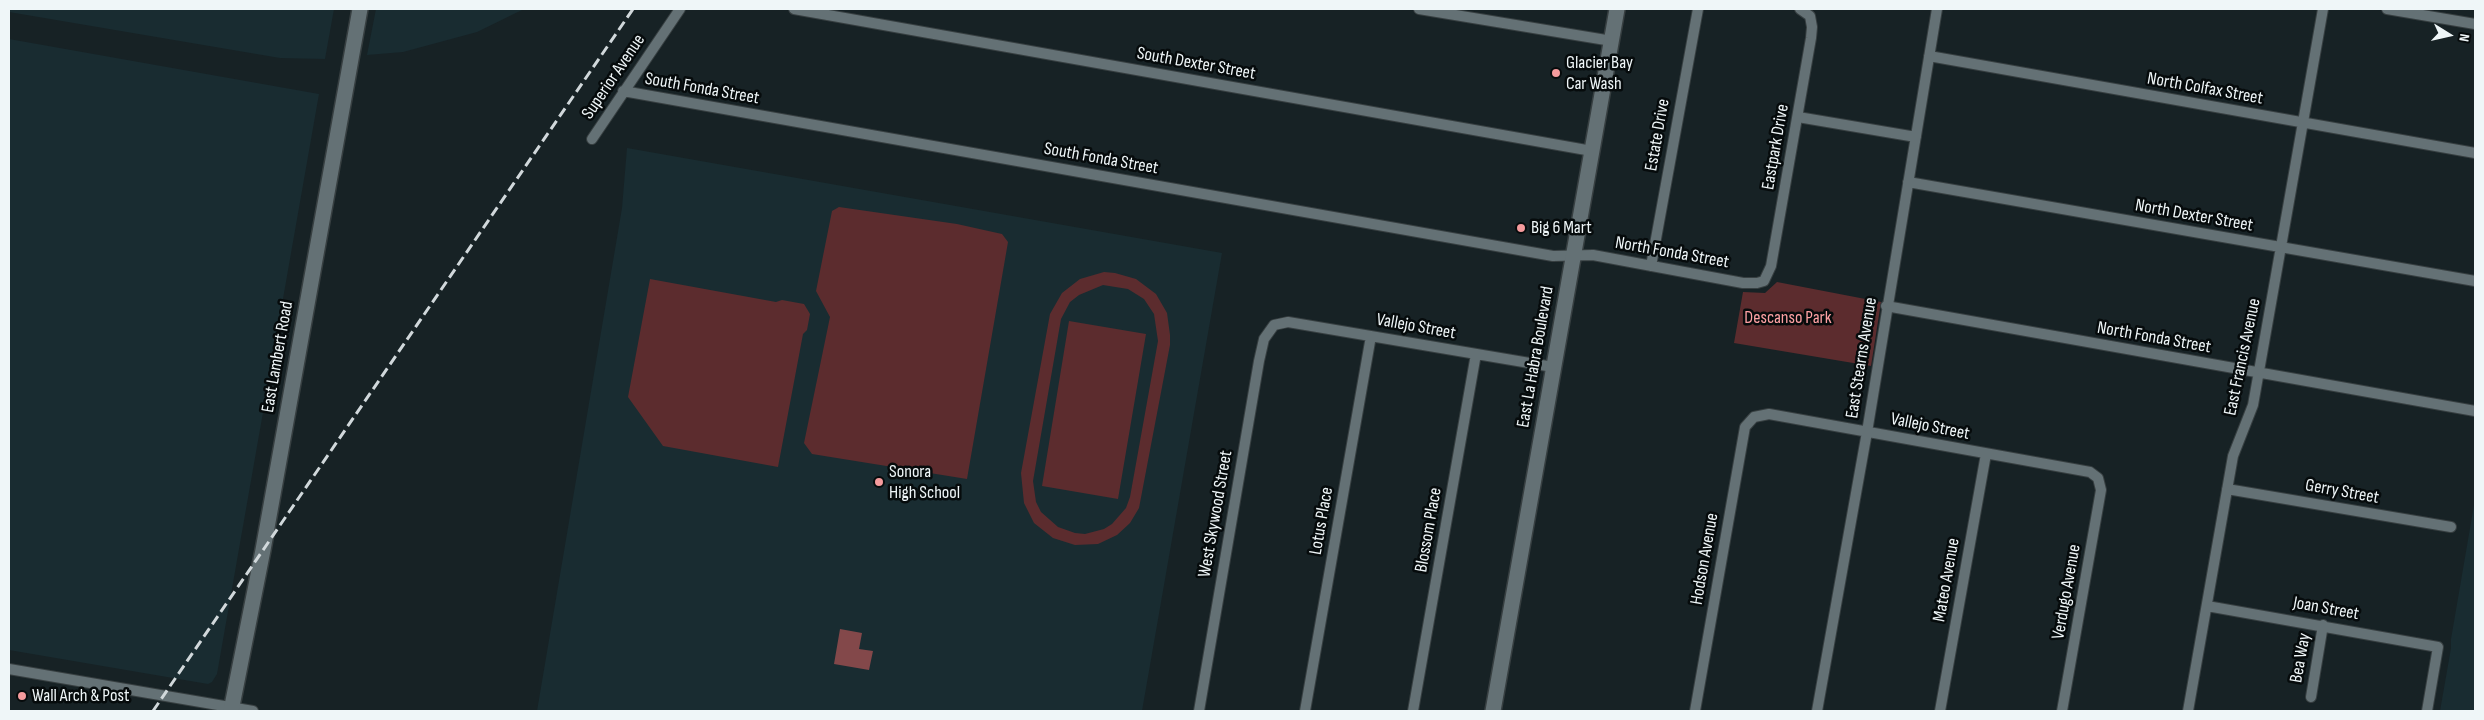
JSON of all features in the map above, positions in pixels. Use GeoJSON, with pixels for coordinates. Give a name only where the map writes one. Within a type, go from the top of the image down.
{"type":"FeatureCollection","features":[{"type":"Feature","properties":{"kind":"main road","name":"East Lambert Road"},"geometry":{"type":"LineString","coordinates":[[231,709],[262,550],[360,9]]}},
{"type":"Feature","properties":{"kind":"main road","name":"East La Habra Boulevard"},"geometry":{"type":"LineString","coordinates":[[1493,711],[1617,9]]}},
{"type":"Feature","properties":{"kind":"street","name":"Superior Avenue"},"geometry":{"type":"LineString","coordinates":[[592,139],[680,9]]}},
{"type":"Feature","properties":{"kind":"street","name":"South Dexter Street"},"geometry":{"type":"LineString","coordinates":[[794,9],[1592,151]]}},
{"type":"Feature","properties":{"kind":"street"},"geometry":{"type":"LineString","coordinates":[[1419,9],[1612,41]]}},
{"type":"Feature","properties":{"kind":"street","name":"Estate Drive"},"geometry":{"type":"LineString","coordinates":[[1651,266],[1698,9]]}},
{"type":"Feature","properties":{"kind":"street","name":"Eastpark Drive"},"geometry":{"type":"LineString","coordinates":[[1764,281],[1771,266],[1798,117],[1812,26],[1810,16],[1800,9]]}},
{"type":"Feature","properties":{"kind":"street","name":"East Stearns Avenue"},"geometry":{"type":"LineString","coordinates":[[1817,711],[1867,432],[1886,306],[1938,9]]}},
{"type":"Feature","properties":{"kind":"street","name":"East Francis Avenue"},"geometry":{"type":"LineString","coordinates":[[2188,711],[2234,456],[2253,405],[2323,9]]}},
{"type":"Feature","properties":{"kind":"street"},"geometry":{"type":"LineString","coordinates":[[2387,9],[2475,24]]}},
{"type":"Feature","properties":{"kind":"street","name":"North Colfax Street"},"geometry":{"type":"LineString","coordinates":[[1929,56],[2475,153]]}},
{"type":"Feature","properties":{"kind":"street","name":"South Fonda Street"},"geometry":{"type":"LineString","coordinates":[[623,91],[1553,256],[1573,256]]}},
{"type":"Feature","properties":{"kind":"street"},"geometry":{"type":"LineString","coordinates":[[1798,117],[1916,137]]}},
{"type":"Feature","properties":{"kind":"street","name":"North Dexter Street"},"geometry":{"type":"LineString","coordinates":[[1908,182],[2475,281]]}},
{"type":"Feature","properties":{"kind":"street","name":"North Fonda Street"},"geometry":{"type":"LineString","coordinates":[[1573,256],[1593,255],[1743,283],[1764,281]]}},
{"type":"Feature","properties":{"kind":"street","name":"North Fonda Street"},"geometry":{"type":"LineString","coordinates":[[1886,306],[2475,411]]}},
{"type":"Feature","properties":{"kind":"street","name":"Vallejo Street"},"geometry":{"type":"LineString","coordinates":[[1274,326],[1288,322],[1553,367]]}},
{"type":"Feature","properties":{"kind":"street","name":"West Skywood Street"},"geometry":{"type":"LineString","coordinates":[[1198,711],[1259,361],[1264,339],[1274,326]]}},
{"type":"Feature","properties":{"kind":"street","name":"Lotus Place"},"geometry":{"type":"LineString","coordinates":[[1305,711],[1371,336]]}},
{"type":"Feature","properties":{"kind":"street","name":"Blossom Place"},"geometry":{"type":"LineString","coordinates":[[1413,711],[1476,354]]}},
{"type":"Feature","properties":{"kind":"street","name":"Vallejo Street"},"geometry":{"type":"LineString","coordinates":[[1754,417],[1769,414],[2090,472],[2098,478]]}},
{"type":"Feature","properties":{"kind":"street","name":"Hodson Avenue"},"geometry":{"type":"LineString","coordinates":[[1695,711],[1745,427],[1754,417]]}},
{"type":"Feature","properties":{"kind":"street","name":"Mateo Avenue"},"geometry":{"type":"LineString","coordinates":[[1940,711],[1986,454]]}},
{"type":"Feature","properties":{"kind":"street","name":"Verdugo Avenue"},"geometry":{"type":"LineString","coordinates":[[2062,711],[2101,490],[2098,478]]}},
{"type":"Feature","properties":{"kind":"street","name":"Gerry Street"},"geometry":{"type":"LineString","coordinates":[[2227,489],[2451,527]]}},
{"type":"Feature","properties":{"kind":"street","name":"Joan Street"},"geometry":{"type":"LineString","coordinates":[[2207,606],[2323,625],[2438,647],[2427,711]]}},
{"type":"Feature","properties":{"kind":"street","name":"Bea Way"},"geometry":{"type":"LineString","coordinates":[[2310,697],[2323,625]]}},
{"type":"Feature","properties":{"kind":"street"},"geometry":{"type":"LineString","coordinates":[[9,669],[231,709],[252,711]]}},
{"type":"Feature","properties":{"kind":"shaded area"},"geometry":{"type":"Polygon","coordinates":[[[9,9],[334,9],[325,59],[280,58],[9,12],[9,9]]]}},
{"type":"Feature","properties":{"kind":"shaded area"},"geometry":{"type":"Polygon","coordinates":[[[376,9],[524,9],[477,32],[403,52],[367,55],[376,9]]]}},
{"type":"Feature","properties":{"kind":"shaded area"},"geometry":{"type":"Polygon","coordinates":[[[9,39],[319,94],[217,674],[212,682],[208,684],[9,650],[9,39]]]}},
{"type":"Feature","properties":{"kind":"shaded area","name":"Sonora High School"},"geometry":{"type":"Polygon","coordinates":[[[627,148],[1222,253],[1142,711],[537,711],[622,208],[627,148]]]}},
{"type":"Feature","properties":{"kind":"shaded area"},"geometry":{"type":"Polygon","coordinates":[[[2475,499],[2475,711],[2440,711],[2451,639],[2475,499]]]}},
{"type":"Feature","properties":{"kind":"shaded area"},"geometry":{"type":"Polygon","coordinates":[[[840,629],[862,633],[859,649],[873,651],[869,670],[834,664],[840,629]]]}},
{"type":"Feature","properties":{"kind":"green space"},"geometry":{"type":"Polygon","coordinates":[[[839,207],[957,224],[1002,234],[1008,242],[967,479],[812,454],[804,443],[830,317],[816,291],[832,211],[839,207]]]}},
{"type":"Feature","properties":{"kind":"green space"},"geometry":{"type":"Polygon","coordinates":[[[1104,272],[1136,279],[1156,294],[1167,313],[1170,345],[1139,508],[1130,523],[1117,535],[1098,544],[1075,545],[1053,538],[1034,523],[1024,503],[1021,473],[1050,314],[1062,293],[1080,279],[1104,272]],[[1103,285],[1079,295],[1070,302],[1061,319],[1033,481],[1036,502],[1041,512],[1058,527],[1075,533],[1085,534],[1104,529],[1112,524],[1126,508],[1130,497],[1158,341],[1154,314],[1144,299],[1128,289],[1103,285]]]}},
{"type":"Feature","properties":{"kind":"green space"},"geometry":{"type":"Polygon","coordinates":[[[650,279],[776,302],[782,300],[804,304],[810,314],[807,330],[803,334],[778,467],[663,446],[628,397],[650,279]]]}},
{"type":"Feature","properties":{"kind":"green space","name":"Descanso Park"},"geometry":{"type":"Polygon","coordinates":[[[1777,282],[1881,302],[1871,366],[1734,343],[1743,292],[1765,293],[1777,282]]]}},
{"type":"Feature","properties":{"kind":"green space"},"geometry":{"type":"Polygon","coordinates":[[[1069,321],[1146,334],[1118,499],[1042,486],[1069,321]]]}},
{"type":"Feature","properties":{"kind":"railway"},"geometry":{"type":"LineString","coordinates":[[153,711],[633,9]]}},
{"type":"Feature","properties":{"kind":"place","name":"Glacier Bay Car Wash"},"geometry":{"type":"Point","coordinates":[1556,73]}},
{"type":"Feature","properties":{"kind":"place","name":"Big 6 Mart"},"geometry":{"type":"Point","coordinates":[1521,228]}},
{"type":"Feature","properties":{"kind":"place","name":"Sonora High School"},"geometry":{"type":"Point","coordinates":[879,482]}},
{"type":"Feature","properties":{"kind":"place","name":"Wall Arch & Post"},"geometry":{"type":"Point","coordinates":[22,696]}}]}
